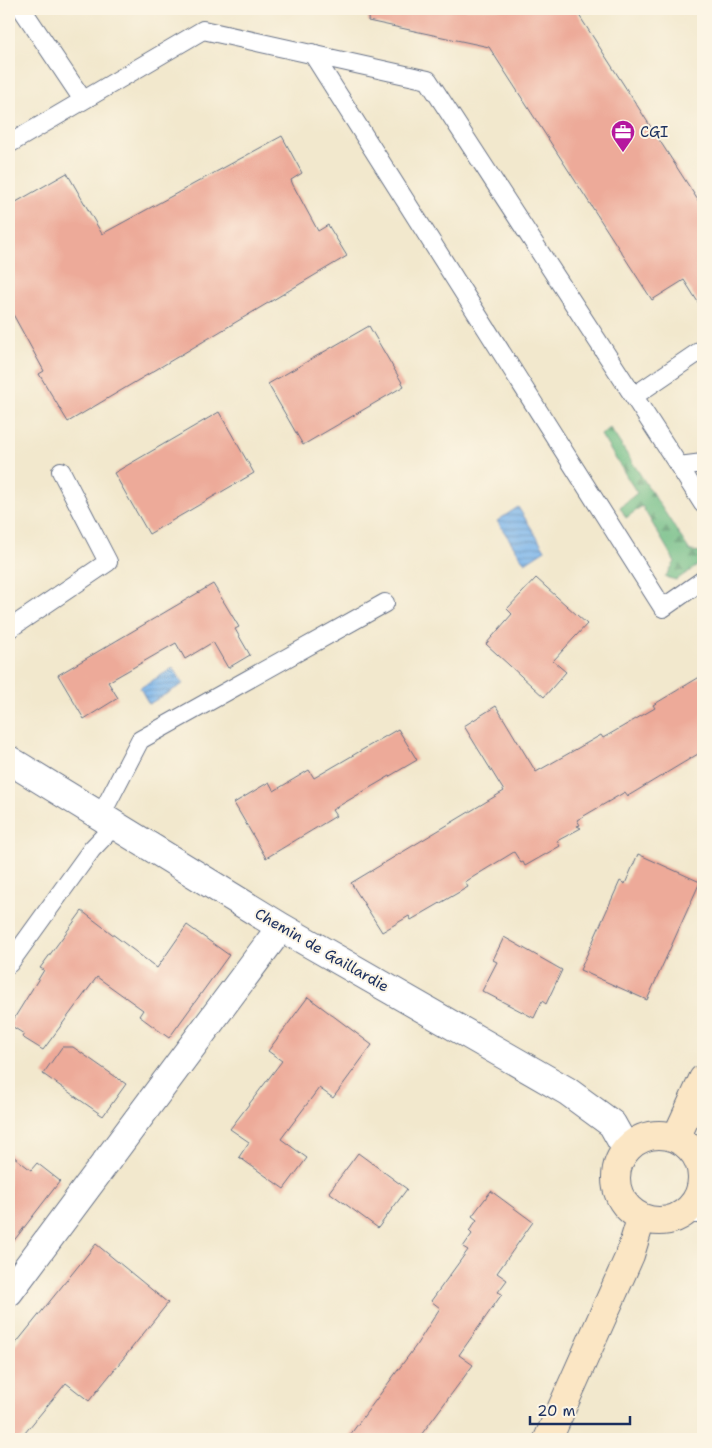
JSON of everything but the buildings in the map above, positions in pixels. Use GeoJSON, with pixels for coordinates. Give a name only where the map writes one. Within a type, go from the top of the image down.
{"type":"FeatureCollection","features":[{"type":"Feature","properties":{"kind":"street","name":"Chemin de Gaillardie"},"geometry":{"type":"LineString","coordinates":[[9,760],[107,822],[281,927],[567,1091],[612,1124],[626,1149]]}},
{"type":"Feature","properties":{"kind":"street"},"geometry":{"type":"LineString","coordinates":[[9,1292],[281,927]]}},
{"type":"Feature","properties":{"kind":"street"},"geometry":{"type":"LineString","coordinates":[[676,1138],[703,1079]]}},
{"type":"Feature","properties":{"kind":"street"},"geometry":{"type":"LineString","coordinates":[[658,1134],[676,1138],[692,1149],[701,1168],[699,1199],[676,1218],[658,1222],[641,1219],[624,1206],[616,1188],[616,1167],[626,1149],[640,1138],[658,1134]]}},
{"type":"Feature","properties":{"kind":"street"},"geometry":{"type":"LineString","coordinates":[[548,1439],[630,1255],[641,1219]]}},
{"type":"Feature","properties":{"kind":"lane"},"geometry":{"type":"LineString","coordinates":[[22,9],[83,100]]}},
{"type":"Feature","properties":{"kind":"lane"},"geometry":{"type":"LineString","coordinates":[[11,139],[83,100],[203,30],[312,52],[428,80],[703,504]]}},
{"type":"Feature","properties":{"kind":"lane"},"geometry":{"type":"LineString","coordinates":[[312,52],[663,608],[703,580]]}},
{"type":"Feature","properties":{"kind":"lane"},"geometry":{"type":"LineString","coordinates":[[634,396],[703,349]]}},
{"type":"Feature","properties":{"kind":"lane"},"geometry":{"type":"LineString","coordinates":[[678,466],[703,463]]}},
{"type":"Feature","properties":{"kind":"lane"},"geometry":{"type":"LineString","coordinates":[[9,629],[108,562],[61,471]]}},
{"type":"Feature","properties":{"kind":"lane"},"geometry":{"type":"LineString","coordinates":[[9,964],[92,849],[107,822],[140,740],[385,603]]}},
{"type":"Feature","properties":{"kind":"green space"},"geometry":{"type":"Polygon","coordinates":[[[610,428],[690,551],[703,552],[703,562],[676,580],[665,577],[675,562],[642,506],[626,518],[620,507],[637,493],[601,435],[610,428]]]}},
{"type":"Feature","properties":{"kind":"water"},"geometry":{"type":"Polygon","coordinates":[[[518,507],[545,550],[525,563],[497,521],[518,507]]]}},
{"type":"Feature","properties":{"kind":"water"},"geometry":{"type":"Polygon","coordinates":[[[173,668],[183,684],[149,704],[140,688],[173,668]]]}},
{"type":"Feature","properties":{"kind":"place","name":"CGI"},"geometry":{"type":"Point","coordinates":[623,153]}}]}
